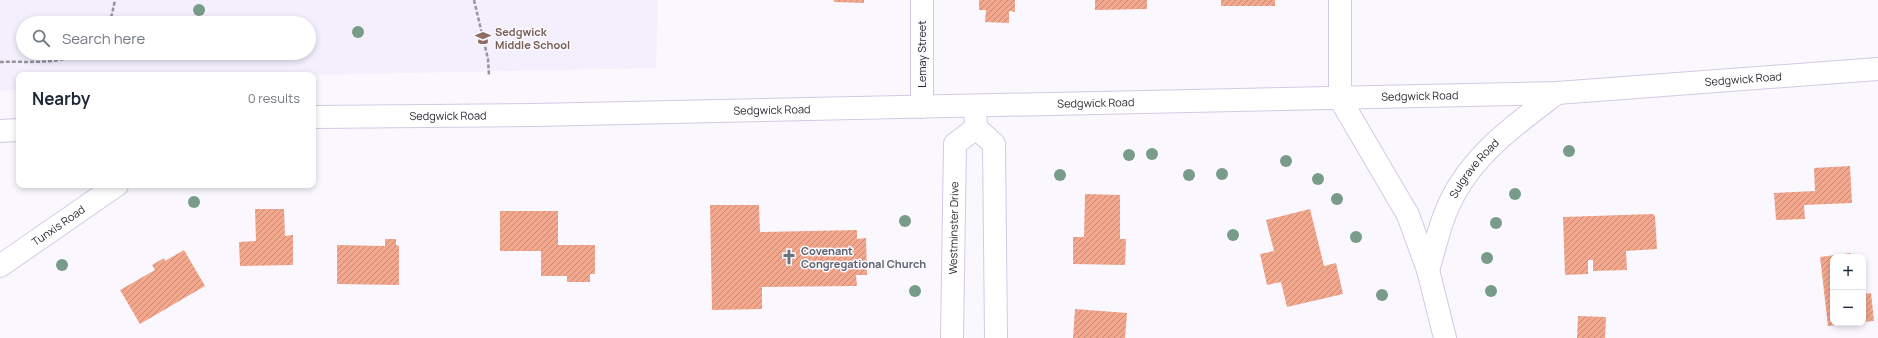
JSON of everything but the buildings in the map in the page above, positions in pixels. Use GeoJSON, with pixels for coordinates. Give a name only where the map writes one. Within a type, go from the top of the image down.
{"type":"FeatureCollection","features":[{"type":"Feature","properties":{"kind":"main road","name":"Lemay Street"},"geometry":{"type":"LineString","coordinates":[[922,0],[922,107]]}},
{"type":"Feature","properties":{"kind":"main road"},"geometry":{"type":"LineString","coordinates":[[1340,0],[1340,99],[1408,215],[1428,270],[1445,338]]}},
{"type":"Feature","properties":{"kind":"main road","name":"Sedgwick Road"},"geometry":{"type":"LineString","coordinates":[[316,117],[535,115],[975,107],[1557,93],[1878,69]]}},
{"type":"Feature","properties":{"kind":"main road","name":"Sulgrave Road"},"geometry":{"type":"LineString","coordinates":[[1428,270],[1445,214],[1458,187],[1475,162],[1500,136],[1557,93]]}},
{"type":"Feature","properties":{"kind":"main road"},"geometry":{"type":"LineString","coordinates":[[975,107],[976,128],[994,144],[996,338]]}},
{"type":"Feature","properties":{"kind":"main road","name":"Westminster Drive"},"geometry":{"type":"LineString","coordinates":[[952,338],[955,144],[976,128]]}},
{"type":"Feature","properties":{"kind":"main road"},"geometry":{"type":"LineString","coordinates":[[0,131],[16,130]]}},
{"type":"Feature","properties":{"kind":"main road","name":"Tunxis Road"},"geometry":{"type":"LineString","coordinates":[[0,266],[113,188]]}},
{"type":"Feature","properties":{"kind":"path"},"geometry":{"type":"LineString","coordinates":[[111,16],[115,0]]}},
{"type":"Feature","properties":{"kind":"path"},"geometry":{"type":"LineString","coordinates":[[474,0],[488,59],[489,76]]}},
{"type":"Feature","properties":{"kind":"path"},"geometry":{"type":"LineString","coordinates":[[0,62],[39,60]]}},
{"type":"Feature","properties":{"kind":"shaded area","name":"Sedgwick Middle School"},"geometry":{"type":"Polygon","coordinates":[[[0,0],[658,0],[656,68],[316,75],[316,72],[16,72],[16,89],[0,91],[0,0]]]}},
{"type":"Feature","properties":{"kind":"place","name":"Sedgwick Middle School"},"geometry":{"type":"Point","coordinates":[483,38]}},
{"type":"Feature","properties":{"kind":"place","name":"Covenant Congregational Church"},"geometry":{"type":"Point","coordinates":[789,257]}}]}
